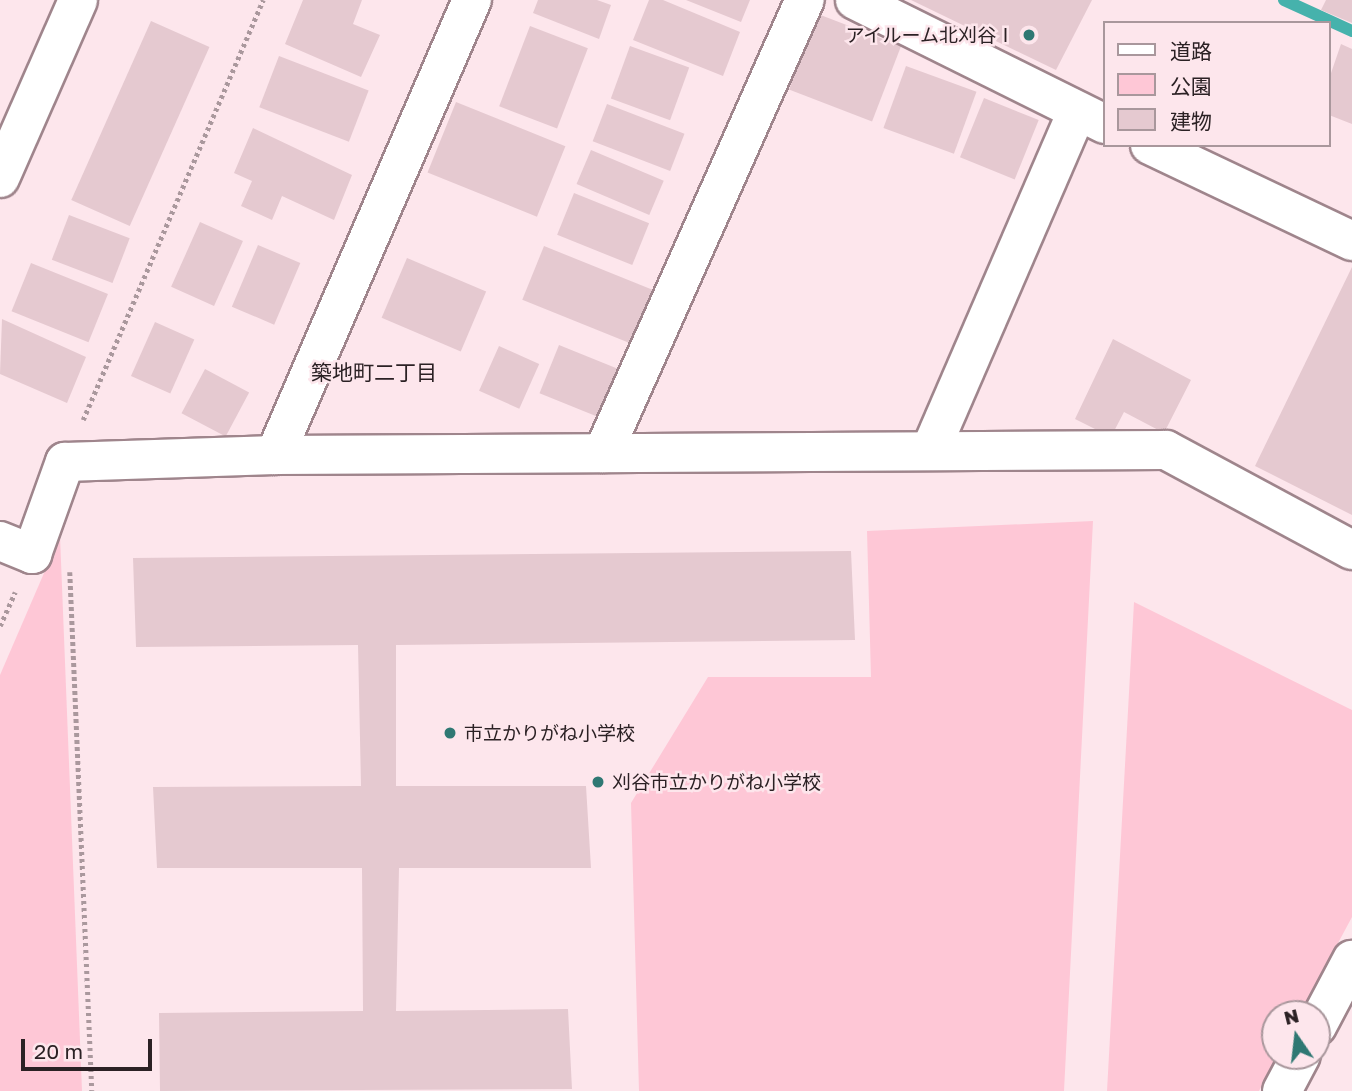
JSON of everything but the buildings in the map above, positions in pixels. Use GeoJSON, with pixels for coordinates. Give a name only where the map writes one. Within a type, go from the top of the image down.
{"type":"FeatureCollection","features":[{"type":"Feature","properties":{"kind":"street"},"geometry":{"type":"LineString","coordinates":[[0,178],[78,0]]}},
{"type":"Feature","properties":{"kind":"street"},"geometry":{"type":"LineString","coordinates":[[275,455],[472,0]]}},
{"type":"Feature","properties":{"kind":"street"},"geometry":{"type":"LineString","coordinates":[[603,453],[805,0]]}},
{"type":"Feature","properties":{"kind":"street"},"geometry":{"type":"LineString","coordinates":[[855,0],[1091,117],[931,449]]}},
{"type":"Feature","properties":{"kind":"street"},"geometry":{"type":"LineString","coordinates":[[1154,147],[1352,242]]}},
{"type":"Feature","properties":{"kind":"street"},"geometry":{"type":"LineString","coordinates":[[0,541],[32,554],[65,462],[275,455],[931,449],[1166,450],[1352,550]]}},
{"type":"Feature","properties":{"kind":"street"},"geometry":{"type":"LineString","coordinates":[[1331,1000],[1352,960]]}},
{"type":"Feature","properties":{"kind":"street"},"geometry":{"type":"LineString","coordinates":[[1282,1091],[1293,1070]]}},
{"type":"Feature","properties":{"kind":"path"},"geometry":{"type":"LineString","coordinates":[[65,462],[263,0]]}},
{"type":"Feature","properties":{"kind":"path"},"geometry":{"type":"LineString","coordinates":[[69,560],[92,1091]]}},
{"type":"Feature","properties":{"kind":"green space"},"geometry":{"type":"Polygon","coordinates":[[[1093,521],[1064,1091],[639,1091],[631,803],[708,677],[871,677],[867,531],[1093,521]]]}},
{"type":"Feature","properties":{"kind":"green space"},"geometry":{"type":"Polygon","coordinates":[[[60,536],[82,1091],[0,1091],[0,675],[60,536]]]}},
{"type":"Feature","properties":{"kind":"green space"},"geometry":{"type":"Polygon","coordinates":[[[1134,602],[1352,710],[1352,917],[1308,1000],[1261,1000],[1261,1070],[1270,1070],[1259,1091],[1107,1091],[1134,602]]]}},
{"type":"Feature","properties":{"kind":"waterway"},"geometry":{"type":"LineString","coordinates":[[1284,0],[1330,21]]}},
{"type":"Feature","properties":{"kind":"waterway"},"geometry":{"type":"LineString","coordinates":[[1331,21],[1352,31]]}},
{"type":"Feature","properties":{"kind":"place","name":"アイルーム北刈谷Ⅰ"},"geometry":{"type":"Point","coordinates":[1029,35]}},
{"type":"Feature","properties":{"kind":"place","name":"市立かりがね小学校"},"geometry":{"type":"Point","coordinates":[450,733]}},
{"type":"Feature","properties":{"kind":"place","name":"刈谷市立かりがね小学校"},"geometry":{"type":"Point","coordinates":[598,782]}},
{"type":"Feature","properties":{"kind":"district","name":"築地町二丁目"},"geometry":{"type":"Point","coordinates":[374,372]}}]}
